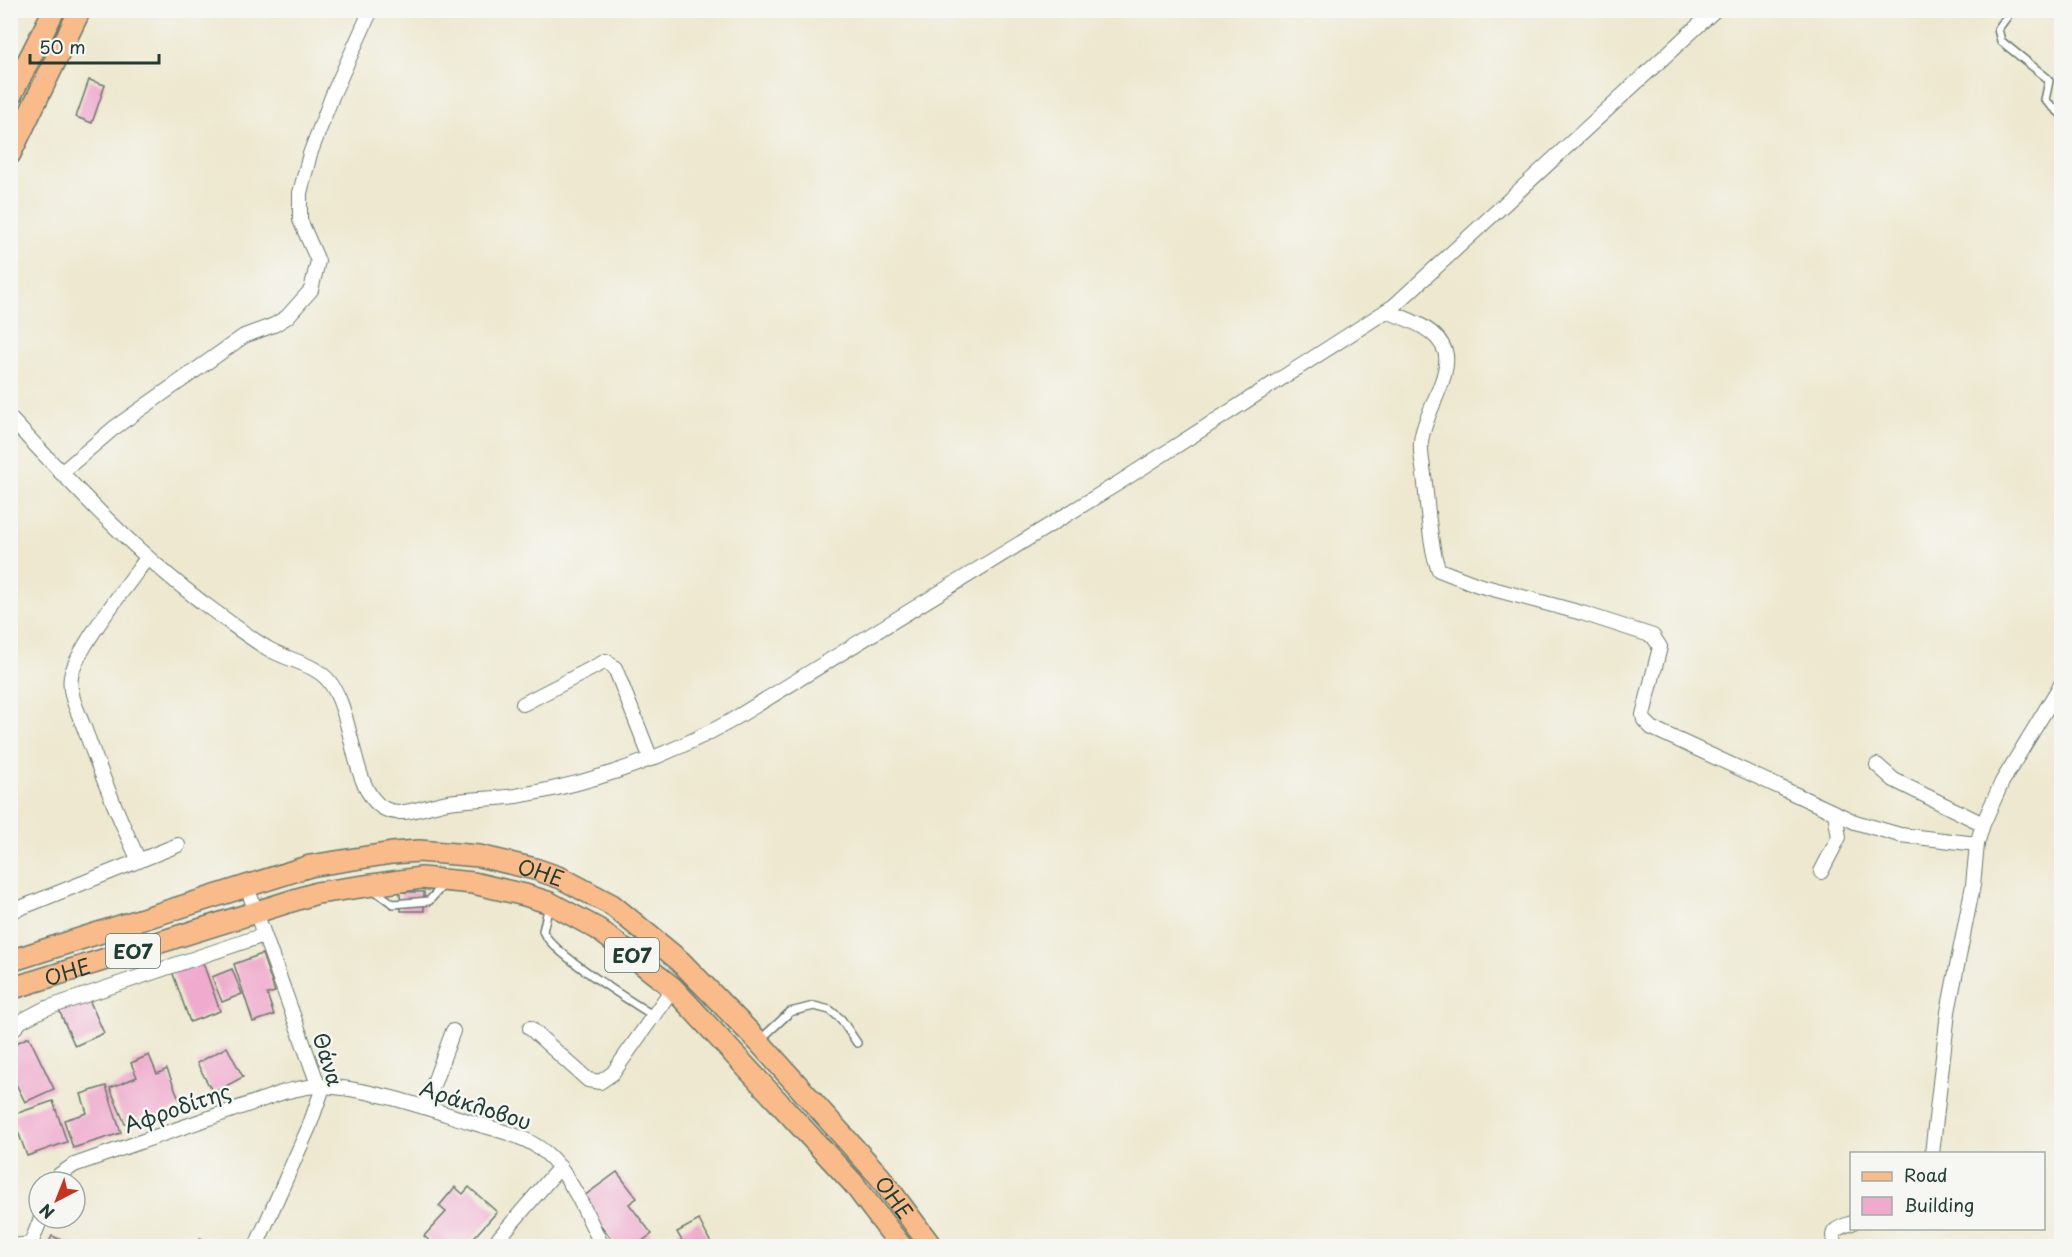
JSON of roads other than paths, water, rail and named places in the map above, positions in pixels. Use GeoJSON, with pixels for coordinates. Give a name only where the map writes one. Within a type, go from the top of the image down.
{"type":"FeatureCollection","features":[{"type":"Feature","properties":{"kind":"main road"},"geometry":{"type":"LineString","coordinates":[[10,97],[54,10]]}},
{"type":"Feature","properties":{"kind":"main road"},"geometry":{"type":"LineString","coordinates":[[10,154],[80,10]]}},
{"type":"Feature","properties":{"kind":"main road","name":"ΟΗΕ"},"geometry":{"type":"LineString","coordinates":[[10,961],[310,866],[419,851],[479,856],[535,869],[561,878],[612,905],[694,973],[880,1177],[931,1246]]}},
{"type":"Feature","properties":{"kind":"main road","name":"ΟΗΕ"},"geometry":{"type":"LineString","coordinates":[[10,989],[317,893],[421,878],[500,889],[550,903],[598,929],[674,988],[853,1183],[901,1246]]}},
{"type":"Feature","properties":{"kind":"street"},"geometry":{"type":"LineString","coordinates":[[62,473],[114,428],[244,336],[287,318],[311,290],[318,261],[300,220],[300,193],[309,154],[371,10]]}},
{"type":"Feature","properties":{"kind":"street"},"geometry":{"type":"LineString","coordinates":[[10,418],[147,558],[188,592],[262,644],[280,655],[315,670],[329,681],[343,709],[367,790],[383,808],[403,812],[450,802],[518,796],[576,783],[651,759],[688,744],[754,707],[1120,482],[1386,311],[1574,142],[1715,10]]}},
{"type":"Feature","properties":{"kind":"street"},"geometry":{"type":"LineString","coordinates":[[1386,311],[1411,321],[1433,334],[1441,342],[1445,352],[1446,364],[1443,376],[1427,418],[1421,443],[1432,538],[1439,570],[1478,585],[1582,613],[1653,636],[1660,647],[1644,708],[1644,720],[1647,725],[1855,822],[1900,835],[1977,844]]}},
{"type":"Feature","properties":{"kind":"street"},"geometry":{"type":"LineString","coordinates":[[139,861],[106,789],[77,709],[70,678],[80,652],[147,558]]}},
{"type":"Feature","properties":{"kind":"street"},"geometry":{"type":"LineString","coordinates":[[523,704],[603,661],[611,663],[651,759]]}},
{"type":"Feature","properties":{"kind":"street"},"geometry":{"type":"LineString","coordinates":[[1932,1152],[1948,1012],[1973,885],[1977,844],[1983,824],[2002,782],[2061,683]]}},
{"type":"Feature","properties":{"kind":"street"},"geometry":{"type":"LineString","coordinates":[[1877,765],[1894,780],[1983,824]]}},
{"type":"Feature","properties":{"kind":"street"},"geometry":{"type":"LineString","coordinates":[[1821,872],[1839,837],[1835,813]]}},
{"type":"Feature","properties":{"kind":"street"},"geometry":{"type":"LineString","coordinates":[[10,912],[178,845]]}},
{"type":"Feature","properties":{"kind":"street","name":"Θάνα"},"geometry":{"type":"LineString","coordinates":[[247,887],[321,1093],[256,1246]]}},
{"type":"Feature","properties":{"kind":"street"},"geometry":{"type":"LineString","coordinates":[[10,1033],[21,1021],[44,1009],[264,935]]}},
{"type":"Feature","properties":{"kind":"street"},"geometry":{"type":"LineString","coordinates":[[530,1028],[588,1080],[600,1082],[613,1073],[674,988]]}},
{"type":"Feature","properties":{"kind":"street"},"geometry":{"type":"LineString","coordinates":[[425,1107],[453,1031]]}},
{"type":"Feature","properties":{"kind":"street","name":"Αράκλοβου"},"geometry":{"type":"LineString","coordinates":[[319,1086],[362,1092],[425,1107],[528,1141],[544,1151],[560,1167],[603,1246]]}},
{"type":"Feature","properties":{"kind":"street","name":"Αφροδίτης"},"geometry":{"type":"LineString","coordinates":[[66,1170],[74,1164],[284,1092],[319,1086]]}},
{"type":"Feature","properties":{"kind":"street"},"geometry":{"type":"LineString","coordinates":[[492,1246],[560,1167]]}},
{"type":"Feature","properties":{"kind":"street"},"geometry":{"type":"LineString","coordinates":[[1837,1246],[1833,1240],[1834,1233],[1837,1228],[1850,1223]]}},
{"type":"Feature","properties":{"kind":"street"},"geometry":{"type":"LineString","coordinates":[[13,1246],[31,1245],[37,1230]]}},
{"type":"Feature","properties":{"kind":"lane"},"geometry":{"type":"LineString","coordinates":[[2012,10],[1998,29],[2001,41],[2047,78],[2049,81],[2045,100],[2061,115]]}},
{"type":"Feature","properties":{"kind":"lane"},"geometry":{"type":"LineString","coordinates":[[550,903],[543,931],[551,943],[617,993],[654,1016]]}},
{"type":"Feature","properties":{"kind":"lane"},"geometry":{"type":"LineString","coordinates":[[758,1041],[790,1012],[814,1006],[830,1010],[842,1019],[857,1043]]}}]}
